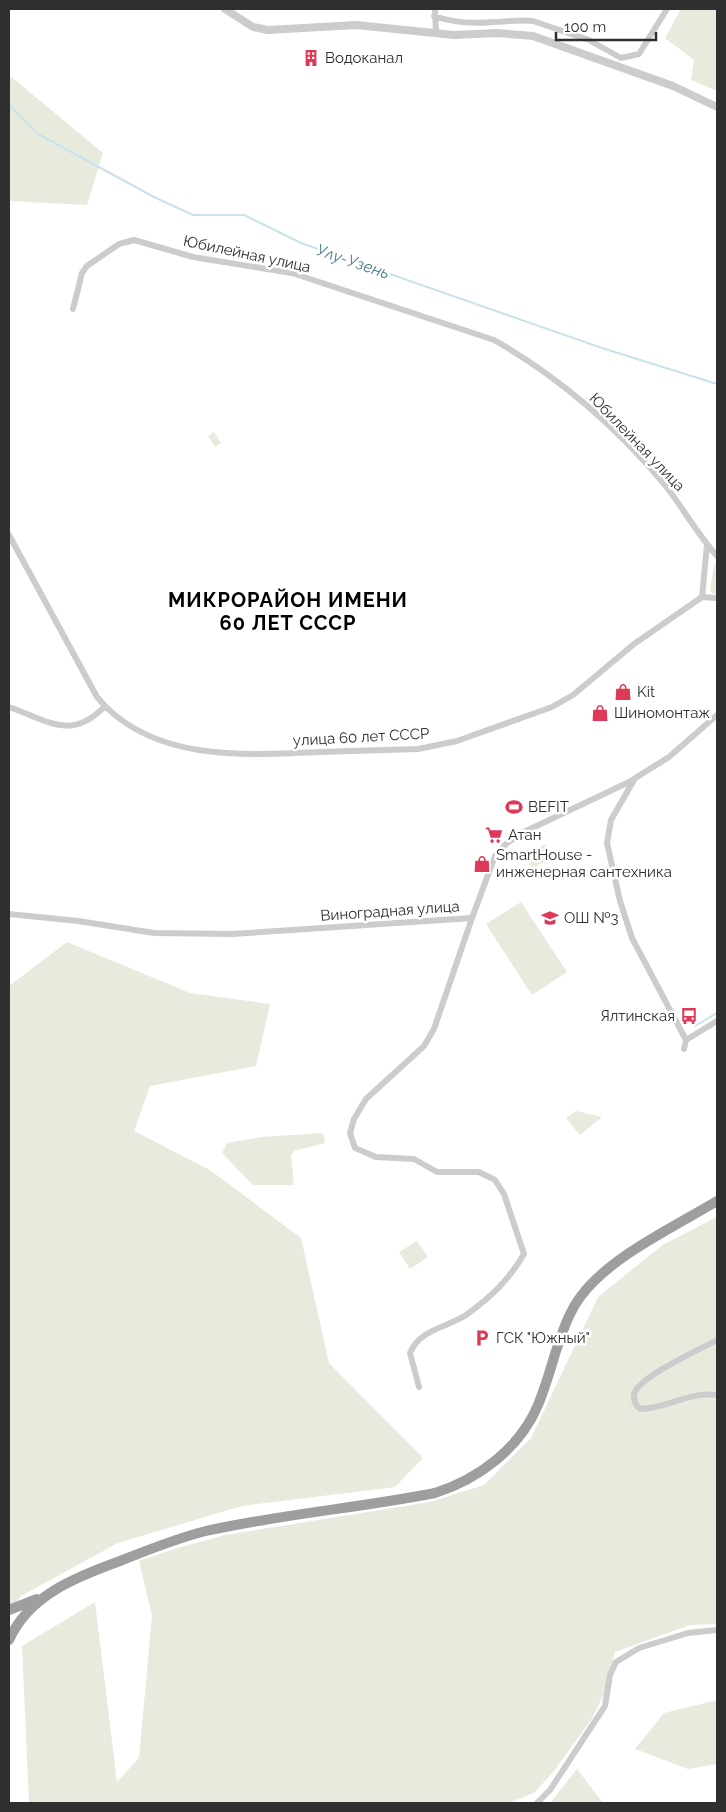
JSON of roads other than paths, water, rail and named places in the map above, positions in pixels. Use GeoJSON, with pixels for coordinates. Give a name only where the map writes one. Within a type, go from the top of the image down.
{"type":"FeatureCollection","features":[{"type":"Feature","properties":{"kind":"highway"},"geometry":{"type":"LineString","coordinates":[[9,1610],[45,1596],[98,1569],[168,1542],[256,1521],[435,1493],[452,1488],[476,1475],[508,1448],[528,1424],[538,1405],[574,1305],[590,1284],[618,1260],[717,1201]]}},
{"type":"Feature","properties":{"kind":"highway"},"geometry":{"type":"LineString","coordinates":[[9,1640],[23,1617],[45,1596]]}},
{"type":"Feature","properties":{"kind":"street"},"geometry":{"type":"LineString","coordinates":[[225,9],[253,27],[268,30],[356,25],[436,33],[497,33],[533,36],[673,86],[717,107]]}},
{"type":"Feature","properties":{"kind":"street"},"geometry":{"type":"LineString","coordinates":[[435,12],[449,21],[470,23],[524,19],[533,21],[589,40],[621,58],[639,54],[667,9]]}},
{"type":"Feature","properties":{"kind":"street"},"geometry":{"type":"LineString","coordinates":[[435,12],[436,33]]}},
{"type":"Feature","properties":{"kind":"street","name":"Юбилейная улица"},"geometry":{"type":"LineString","coordinates":[[73,309],[82,273],[87,266],[119,244],[134,240],[193,256],[292,274],[494,340],[522,356],[580,400],[620,438],[664,484],[702,535],[707,545],[717,556]]}},
{"type":"Feature","properties":{"kind":"street","name":"улица 60 лет СССР"},"geometry":{"type":"LineString","coordinates":[[9,535],[97,697],[105,706],[123,721],[150,735],[200,752],[217,754],[256,755],[418,749],[436,746],[517,720],[566,699],[596,677],[634,644],[702,597]]}},
{"type":"Feature","properties":{"kind":"street"},"geometry":{"type":"LineString","coordinates":[[707,545],[702,597],[717,598]]}},
{"type":"Feature","properties":{"kind":"street"},"geometry":{"type":"LineString","coordinates":[[9,707],[57,726],[76,726],[95,717],[105,706]]}},
{"type":"Feature","properties":{"kind":"street","name":"Виноградная улица"},"geometry":{"type":"LineString","coordinates":[[9,914],[78,921],[154,932],[232,934],[472,918],[495,856],[506,844],[524,832],[582,806],[635,779],[669,757],[717,715]]}},
{"type":"Feature","properties":{"kind":"street"},"geometry":{"type":"LineString","coordinates":[[635,779],[611,820],[607,843],[620,901],[632,938],[681,1027],[686,1040],[684,1049]]}},
{"type":"Feature","properties":{"kind":"street"},"geometry":{"type":"LineString","coordinates":[[419,1387],[410,1353],[418,1340],[455,1321],[486,1299],[510,1277],[524,1254],[504,1194],[495,1180],[479,1172],[437,1172],[414,1158],[376,1157],[355,1148],[350,1133],[354,1119],[366,1099],[424,1046],[434,1029],[472,918]]}},
{"type":"Feature","properties":{"kind":"street"},"geometry":{"type":"LineString","coordinates":[[686,1040],[717,1021]]}},
{"type":"Feature","properties":{"kind":"street"},"geometry":{"type":"LineString","coordinates":[[717,1340],[656,1373],[636,1390],[633,1397],[634,1404],[640,1409],[650,1409],[691,1396],[717,1395]]}},
{"type":"Feature","properties":{"kind":"street"},"geometry":{"type":"LineString","coordinates":[[537,1803],[550,1790],[605,1706],[610,1675],[616,1662],[630,1652],[650,1644],[688,1633],[717,1630]]}},
{"type":"Feature","properties":{"kind":"waterway","name":"Улу-Узень"},"geometry":{"type":"LineString","coordinates":[[9,105],[38,134],[154,197],[193,215],[244,215],[301,243],[602,348],[717,384]]}},
{"type":"Feature","properties":{"kind":"waterway"},"geometry":{"type":"LineString","coordinates":[[695,1026],[717,1013]]}},
{"type":"Feature","properties":{"kind":"place","name":"Водоканал"},"geometry":{"type":"Point","coordinates":[311,58]}},
{"type":"Feature","properties":{"kind":"place","name":"Kit"},"geometry":{"type":"Point","coordinates":[623,692]}},
{"type":"Feature","properties":{"kind":"place","name":"Шиномонтаж"},"geometry":{"type":"Point","coordinates":[600,713]}},
{"type":"Feature","properties":{"kind":"place","name":"BEFIT"},"geometry":{"type":"Point","coordinates":[514,807]}},
{"type":"Feature","properties":{"kind":"place","name":"Атан"},"geometry":{"type":"Point","coordinates":[494,835]}},
{"type":"Feature","properties":{"kind":"place","name":"SmartHouse - инженерная сантехника"},"geometry":{"type":"Point","coordinates":[482,864]}},
{"type":"Feature","properties":{"kind":"place","name":"ОШ №3"},"geometry":{"type":"Point","coordinates":[550,918]}},
{"type":"Feature","properties":{"kind":"place","name":"Ялтинская"},"geometry":{"type":"Point","coordinates":[689,1016]}},
{"type":"Feature","properties":{"kind":"place","name":"ГСК \"Южный\""},"geometry":{"type":"Point","coordinates":[482,1338]}},
{"type":"Feature","properties":{"kind":"district","name":"МИКРОРАЙОН ИМЕНИ 60 ЛЕТ СССР"},"geometry":{"type":"Point","coordinates":[288,612]}}]}
